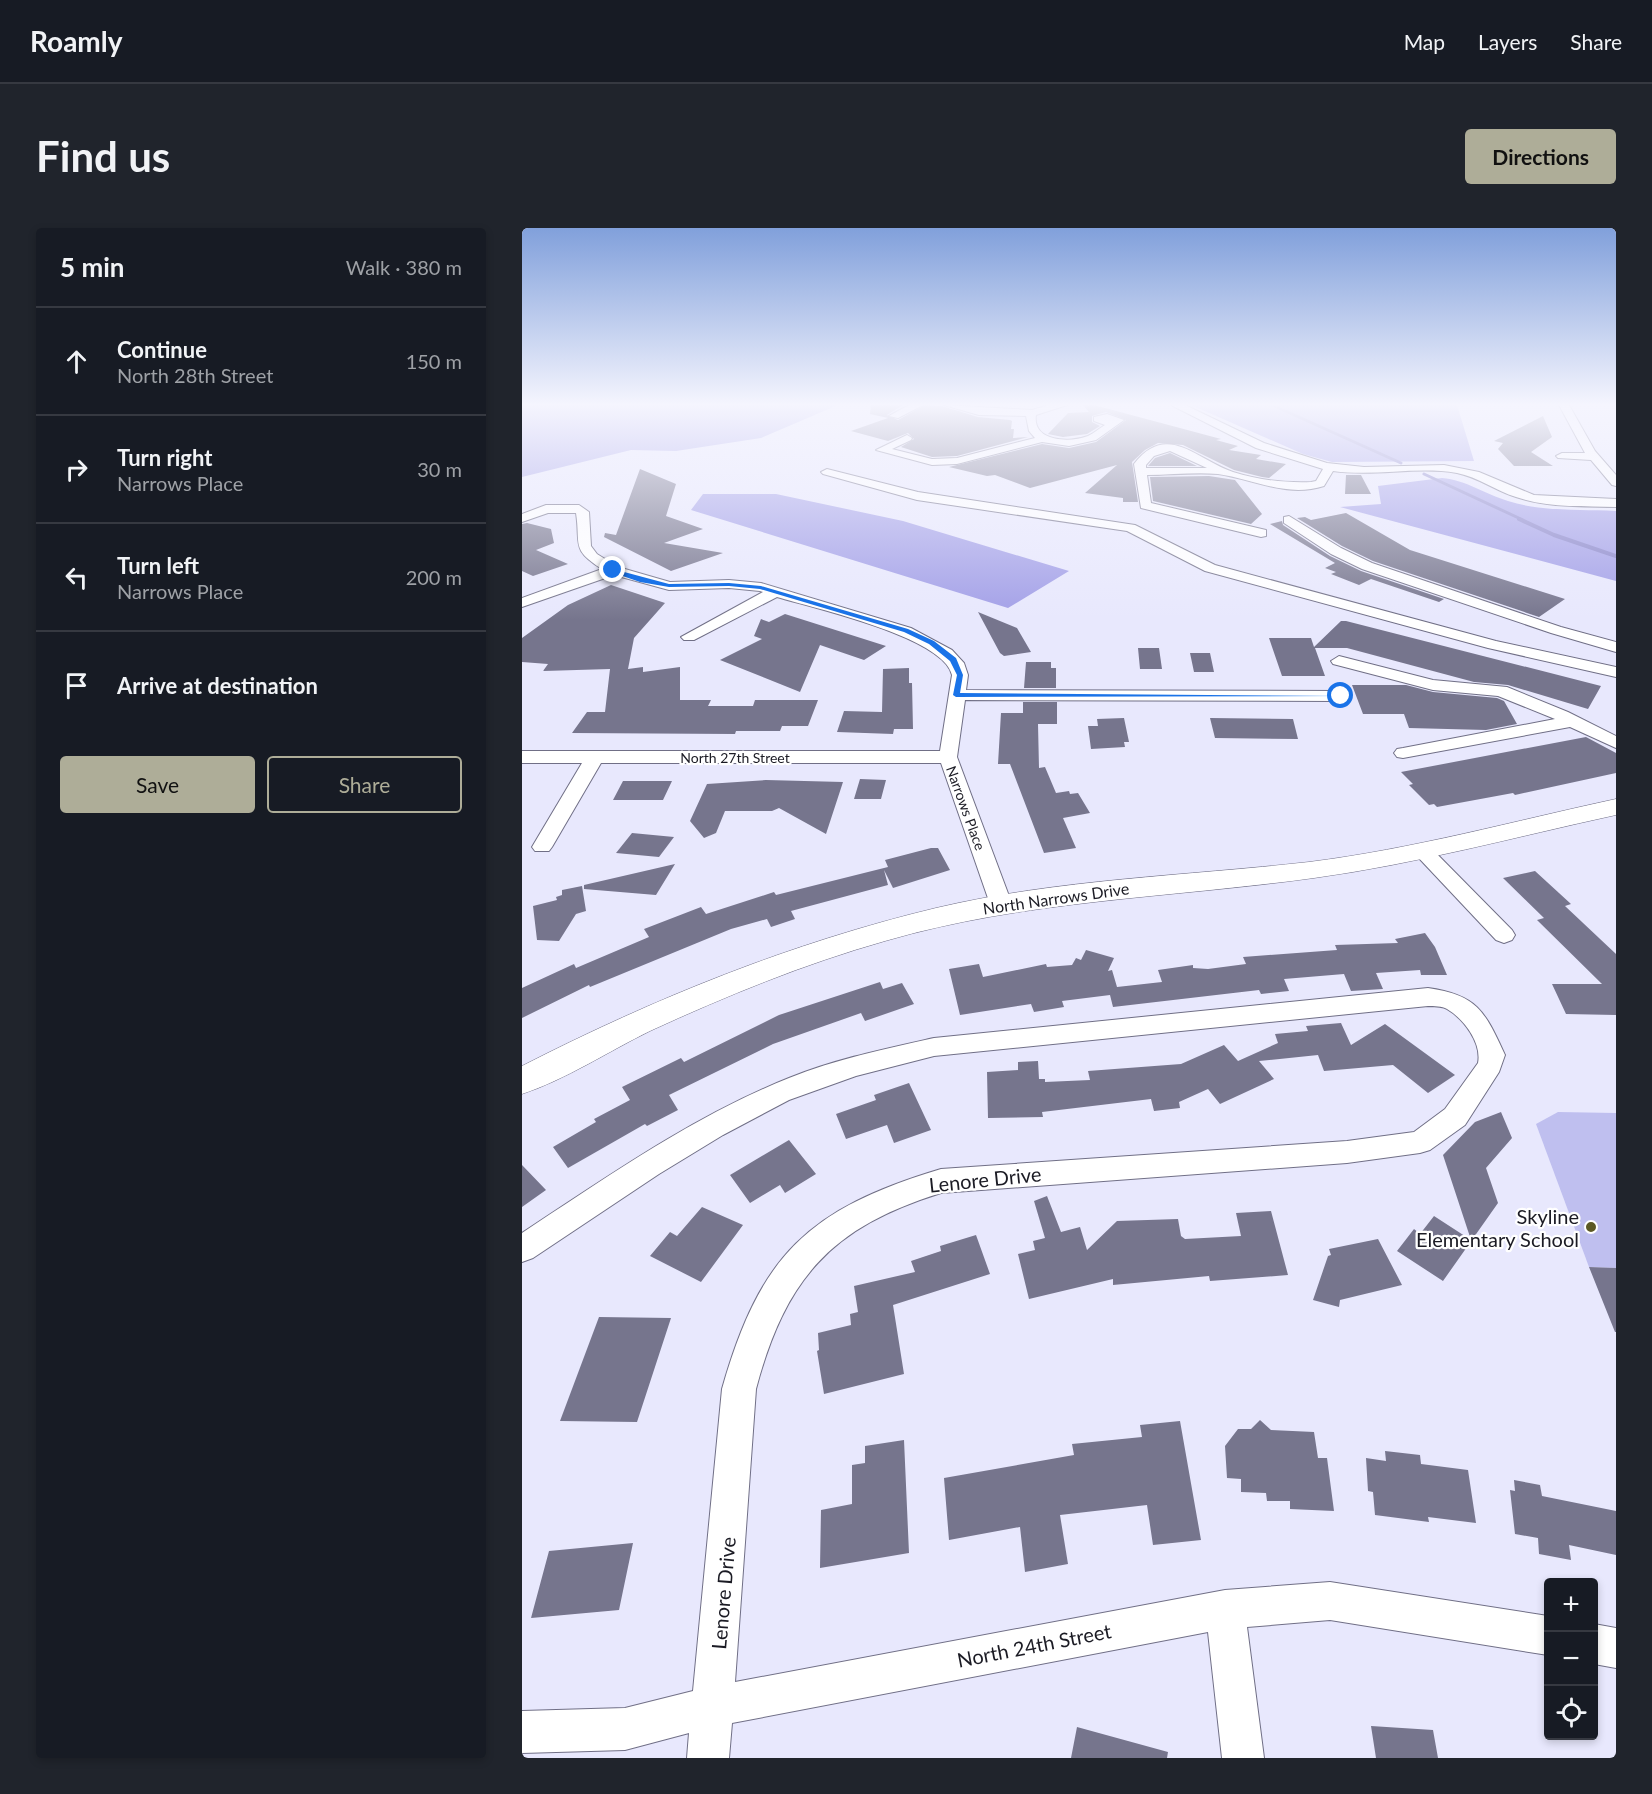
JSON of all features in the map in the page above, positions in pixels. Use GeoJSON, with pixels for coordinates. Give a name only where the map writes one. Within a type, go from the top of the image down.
{"type":"FeatureCollection","features":[{"type":"Feature","properties":{"kind":"main road","name":"North Narrows Drive"},"geometry":{"type":"LineString","coordinates":[[522,1081],[652,1016],[724,984],[798,957],[900,925],[1001,904],[1125,887],[1305,871],[1357,864],[1616,807]]}},
{"type":"Feature","properties":{"kind":"street"},"geometry":{"type":"LineString","coordinates":[[843,476],[917,496],[1130,528],[1210,568],[1494,645],[1616,672]]}},
{"type":"Feature","properties":{"kind":"street"},"geometry":{"type":"LineString","coordinates":[[1141,476],[1145,505],[1261,533]]}},
{"type":"Feature","properties":{"kind":"street"},"geometry":{"type":"LineString","coordinates":[[1249,476],[1306,487],[1320,483],[1324,476]]}},
{"type":"Feature","properties":{"kind":"street"},"geometry":{"type":"LineString","coordinates":[[1481,476],[1530,498],[1616,503]]}},
{"type":"Feature","properties":{"kind":"street","name":"Narrows Place"},"geometry":{"type":"LineString","coordinates":[[522,518],[546,509],[564,507],[583,512],[584,546],[592,557],[613,570],[669,586],[729,584],[753,586],[906,631],[932,642],[946,653],[958,666],[960,675],[948,757],[1001,904]]}},
{"type":"Feature","properties":{"kind":"street"},"geometry":{"type":"LineString","coordinates":[[1289,520],[1336,551],[1367,566],[1545,626],[1616,647]]}},
{"type":"Feature","properties":{"kind":"street"},"geometry":{"type":"LineString","coordinates":[[522,603],[613,570]]}},
{"type":"Feature","properties":{"kind":"street"},"geometry":{"type":"LineString","coordinates":[[689,637],[775,592]]}},
{"type":"Feature","properties":{"kind":"street"},"geometry":{"type":"LineString","coordinates":[[1339,661],[1433,685],[1501,691],[1573,721],[1616,743]]}},
{"type":"Feature","properties":{"kind":"street"},"geometry":{"type":"LineString","coordinates":[[956,695],[1341,696]]}},
{"type":"Feature","properties":{"kind":"street"},"geometry":{"type":"LineString","coordinates":[[1403,753],[1573,721]]}},
{"type":"Feature","properties":{"kind":"street","name":"North 27th Street"},"geometry":{"type":"LineString","coordinates":[[522,757],[948,757]]}},
{"type":"Feature","properties":{"kind":"street"},"geometry":{"type":"LineString","coordinates":[[542,847],[594,758]]}},
{"type":"Feature","properties":{"kind":"street"},"geometry":{"type":"LineString","coordinates":[[1422,850],[1504,935]]}},
{"type":"Feature","properties":{"kind":"street","name":"Lenore Drive"},"geometry":{"type":"LineString","coordinates":[[522,1249],[675,1151],[782,1092],[865,1063],[934,1047],[1428,997],[1452,1000],[1478,1023],[1492,1055],[1490,1065],[1455,1117],[1420,1142],[1347,1152],[941,1181],[912,1188],[875,1202],[845,1219],[802,1254],[774,1295],[757,1330],[746,1358],[739,1389],[708,1758]]}},
{"type":"Feature","properties":{"kind":"street","name":"North 24th Street"},"geometry":{"type":"LineString","coordinates":[[522,1732],[625,1729],[714,1706],[1225,1609],[1330,1601],[1544,1635]]}},
{"type":"Feature","properties":{"kind":"street"},"geometry":{"type":"LineString","coordinates":[[1225,1609],[1243,1758]]}},
{"type":"Feature","properties":{"kind":"street"},"geometry":{"type":"LineString","coordinates":[[1598,1645],[1616,1648]]}},
{"type":"Feature","properties":{"kind":"shaded area"},"geometry":{"type":"Polygon","coordinates":[[[1442,478],[1459,481],[1521,505],[1616,511],[1616,581],[1340,507],[1381,504],[1378,486],[1442,478]]]}},
{"type":"Feature","properties":{"kind":"shaded area"},"geometry":{"type":"Polygon","coordinates":[[[703,494],[776,494],[903,521],[1069,571],[1008,608],[691,510],[703,494]]]}},
{"type":"Feature","properties":{"kind":"shaded area","name":"Skyline Elementary School"},"geometry":{"type":"Polygon","coordinates":[[[1558,1112],[1616,1113],[1616,1268],[1589,1267],[1536,1124],[1558,1112]]]}},
{"type":"Feature","properties":{"kind":"building"},"geometry":{"type":"Polygon","coordinates":[[[637,476],[658,476],[676,484],[666,516],[703,529],[664,543],[723,553],[671,571],[604,537],[605,533],[616,535],[637,476]]]}},
{"type":"Feature","properties":{"kind":"building"},"geometry":{"type":"Polygon","coordinates":[[[999,476],[1074,476],[1030,488],[999,476]]]}},
{"type":"Feature","properties":{"kind":"building"},"geometry":{"type":"Polygon","coordinates":[[[1104,476],[1134,476],[1138,502],[1123,502],[1123,498],[1085,493],[1104,476]]]}},
{"type":"Feature","properties":{"kind":"building"},"geometry":{"type":"Polygon","coordinates":[[[1212,476],[1235,480],[1262,514],[1251,524],[1153,501],[1150,477],[1212,476]]]}},
{"type":"Feature","properties":{"kind":"building"},"geometry":{"type":"Polygon","coordinates":[[[1346,476],[1362,476],[1371,494],[1345,494],[1346,476]]]}},
{"type":"Feature","properties":{"kind":"building"},"geometry":{"type":"Polygon","coordinates":[[[1346,513],[1410,550],[1565,599],[1539,617],[1373,561],[1342,546],[1297,518],[1305,517],[1311,520],[1346,513]]]}},
{"type":"Feature","properties":{"kind":"building"},"geometry":{"type":"Polygon","coordinates":[[[1282,521],[1283,525],[1330,556],[1361,571],[1444,599],[1439,602],[1371,579],[1359,585],[1331,574],[1336,572],[1325,568],[1335,563],[1270,524],[1282,521]]]}},
{"type":"Feature","properties":{"kind":"building"},"geometry":{"type":"Polygon","coordinates":[[[527,523],[551,529],[554,543],[536,550],[568,564],[533,576],[522,571],[522,524],[527,523]]]}},
{"type":"Feature","properties":{"kind":"building"},"geometry":{"type":"Polygon","coordinates":[[[611,585],[665,603],[634,638],[628,669],[643,667],[643,672],[680,667],[680,700],[711,700],[708,706],[753,706],[755,700],[818,700],[808,726],[782,726],[780,731],[736,731],[735,734],[572,733],[587,712],[605,712],[610,669],[543,671],[548,664],[522,662],[522,638],[568,605],[611,585]]]}},
{"type":"Feature","properties":{"kind":"building"},"geometry":{"type":"Polygon","coordinates":[[[978,612],[1017,628],[1031,652],[1004,656],[1000,653],[978,612]]]}},
{"type":"Feature","properties":{"kind":"building"},"geometry":{"type":"Polygon","coordinates":[[[785,614],[886,646],[864,660],[820,645],[800,692],[720,660],[762,639],[754,636],[761,619],[769,622],[785,614]]]}},
{"type":"Feature","properties":{"kind":"building"},"geometry":{"type":"Polygon","coordinates":[[[1341,621],[1601,686],[1588,709],[1508,685],[1474,682],[1347,648],[1315,648],[1325,676],[1282,676],[1269,638],[1311,638],[1314,647],[1341,621]]]}},
{"type":"Feature","properties":{"kind":"building"},"geometry":{"type":"Polygon","coordinates":[[[1138,648],[1159,648],[1162,669],[1140,669],[1138,648]]]}},
{"type":"Feature","properties":{"kind":"building"},"geometry":{"type":"Polygon","coordinates":[[[1190,653],[1210,653],[1214,672],[1194,672],[1190,653]]]}},
{"type":"Feature","properties":{"kind":"building"},"geometry":{"type":"Polygon","coordinates":[[[1026,662],[1051,662],[1051,668],[1056,668],[1056,688],[1024,688],[1026,662]]]}},
{"type":"Feature","properties":{"kind":"building"},"geometry":{"type":"Polygon","coordinates":[[[909,668],[909,683],[912,683],[913,729],[894,729],[893,734],[837,732],[844,711],[882,712],[883,669],[909,668]]]}},
{"type":"Feature","properties":{"kind":"building"},"geometry":{"type":"Polygon","coordinates":[[[1352,685],[1406,685],[1433,692],[1497,698],[1504,701],[1517,724],[1486,730],[1409,728],[1404,714],[1363,714],[1352,685]]]}},
{"type":"Feature","properties":{"kind":"building"},"geometry":{"type":"Polygon","coordinates":[[[1023,702],[1057,702],[1057,724],[1038,724],[1039,768],[1045,767],[1056,793],[1069,791],[1070,794],[1078,793],[1090,813],[1063,818],[1076,848],[1044,853],[1010,764],[998,764],[1001,713],[1023,713],[1023,702]]]}},
{"type":"Feature","properties":{"kind":"building"},"geometry":{"type":"Polygon","coordinates":[[[1124,718],[1129,742],[1124,742],[1125,747],[1091,749],[1088,726],[1098,726],[1097,719],[1124,718]]]}},
{"type":"Feature","properties":{"kind":"building"},"geometry":{"type":"Polygon","coordinates":[[[1210,718],[1293,719],[1298,739],[1215,738],[1210,718]]]}},
{"type":"Feature","properties":{"kind":"building"},"geometry":{"type":"Polygon","coordinates":[[[1586,737],[1616,753],[1616,773],[1515,795],[1513,793],[1437,807],[1434,804],[1429,805],[1409,785],[1413,784],[1401,772],[1586,737]]]}},
{"type":"Feature","properties":{"kind":"building"},"geometry":{"type":"Polygon","coordinates":[[[860,779],[886,780],[881,799],[854,799],[860,779]]]}},
{"type":"Feature","properties":{"kind":"building"},"geometry":{"type":"Polygon","coordinates":[[[766,780],[843,782],[826,834],[779,808],[772,811],[725,811],[716,833],[704,838],[690,821],[707,784],[766,780]]]}},
{"type":"Feature","properties":{"kind":"building"},"geometry":{"type":"Polygon","coordinates":[[[623,781],[672,781],[663,800],[613,800],[623,781]]]}},
{"type":"Feature","properties":{"kind":"building"},"geometry":{"type":"Polygon","coordinates":[[[632,833],[674,837],[659,857],[616,853],[632,833]]]}},
{"type":"Feature","properties":{"kind":"building"},"geometry":{"type":"Polygon","coordinates":[[[938,848],[950,870],[893,888],[884,870],[888,885],[791,911],[795,919],[771,927],[767,919],[731,929],[590,987],[589,985],[522,1018],[522,988],[574,964],[576,968],[649,937],[644,929],[701,907],[706,914],[774,892],[776,895],[888,867],[885,860],[938,848]]]}},
{"type":"Feature","properties":{"kind":"building"},"geometry":{"type":"Polygon","coordinates":[[[675,864],[656,895],[584,889],[584,885],[675,864]]]}},
{"type":"Feature","properties":{"kind":"building"},"geometry":{"type":"Polygon","coordinates":[[[1535,871],[1571,904],[1565,906],[1616,954],[1616,1015],[1566,1014],[1552,984],[1602,984],[1537,920],[1544,918],[1503,878],[1535,871]]]}},
{"type":"Feature","properties":{"kind":"building"},"geometry":{"type":"Polygon","coordinates":[[[582,886],[586,911],[576,914],[559,941],[537,940],[533,906],[557,900],[556,897],[562,895],[562,890],[582,886]]]}},
{"type":"Feature","properties":{"kind":"building"},"geometry":{"type":"Polygon","coordinates":[[[1425,933],[1435,947],[1447,975],[1421,975],[1420,970],[1376,973],[1383,989],[1351,991],[1344,974],[1284,979],[1289,991],[1261,994],[1259,990],[1113,1007],[1110,995],[1062,1001],[1064,1007],[1034,1012],[1031,1004],[960,1015],[949,969],[979,964],[983,977],[1046,964],[1047,967],[1072,965],[1076,958],[1081,960],[1086,950],[1114,958],[1108,971],[1112,970],[1117,987],[1162,982],[1158,970],[1193,965],[1193,968],[1208,969],[1246,964],[1243,957],[1337,950],[1335,945],[1398,943],[1395,939],[1425,933]]]}},
{"type":"Feature","properties":{"kind":"building"},"geometry":{"type":"Polygon","coordinates":[[[880,982],[883,989],[902,983],[914,1004],[865,1021],[861,1013],[773,1044],[669,1095],[678,1110],[647,1126],[645,1124],[568,1168],[553,1147],[596,1122],[594,1119],[630,1100],[622,1087],[681,1058],[684,1062],[779,1015],[880,982]]]}},
{"type":"Feature","properties":{"kind":"building"},"geometry":{"type":"Polygon","coordinates":[[[1341,1023],[1351,1045],[1385,1024],[1455,1075],[1428,1093],[1393,1065],[1324,1071],[1318,1055],[1259,1061],[1274,1079],[1220,1104],[1208,1089],[1179,1102],[1180,1108],[1154,1111],[1151,1099],[1042,1112],[1043,1117],[988,1118],[987,1072],[1018,1070],[1018,1062],[1038,1061],[1039,1079],[1045,1079],[1045,1082],[1090,1080],[1088,1071],[1181,1064],[1224,1045],[1238,1061],[1278,1043],[1275,1034],[1308,1031],[1306,1026],[1341,1023]]]}},
{"type":"Feature","properties":{"kind":"building"},"geometry":{"type":"Polygon","coordinates":[[[909,1083],[931,1130],[894,1143],[887,1125],[846,1139],[836,1114],[876,1100],[874,1095],[909,1083]]]}},
{"type":"Feature","properties":{"kind":"building"},"geometry":{"type":"Polygon","coordinates":[[[1501,1112],[1512,1138],[1486,1168],[1498,1203],[1443,1281],[1397,1251],[1414,1229],[1420,1234],[1434,1216],[1471,1240],[1443,1155],[1475,1122],[1501,1112]]]}},
{"type":"Feature","properties":{"kind":"building"},"geometry":{"type":"Polygon","coordinates":[[[789,1140],[816,1174],[785,1193],[780,1185],[750,1203],[730,1175],[789,1140]]]}},
{"type":"Feature","properties":{"kind":"building"},"geometry":{"type":"Polygon","coordinates":[[[522,1165],[546,1190],[522,1207],[522,1165]]]}},
{"type":"Feature","properties":{"kind":"building"},"geometry":{"type":"Polygon","coordinates":[[[1047,1196],[1061,1232],[1080,1227],[1087,1250],[1117,1221],[1178,1219],[1181,1236],[1185,1239],[1241,1236],[1236,1213],[1271,1211],[1288,1275],[1210,1281],[1209,1276],[1113,1285],[1113,1279],[1029,1299],[1018,1254],[1035,1250],[1033,1241],[1045,1238],[1034,1201],[1047,1196]]]}},
{"type":"Feature","properties":{"kind":"building"},"geometry":{"type":"Polygon","coordinates":[[[702,1207],[743,1225],[701,1282],[650,1256],[670,1232],[677,1236],[702,1207]]]}},
{"type":"Feature","properties":{"kind":"building"},"geometry":{"type":"Polygon","coordinates":[[[976,1235],[990,1274],[893,1305],[904,1374],[824,1394],[817,1351],[819,1350],[818,1333],[851,1325],[850,1314],[858,1312],[854,1286],[915,1272],[911,1261],[941,1251],[940,1246],[976,1235]]]}},
{"type":"Feature","properties":{"kind":"building"},"geometry":{"type":"Polygon","coordinates":[[[1378,1239],[1402,1285],[1340,1300],[1339,1307],[1313,1300],[1328,1256],[1331,1255],[1329,1249],[1378,1239]]]}},
{"type":"Feature","properties":{"kind":"building"},"geometry":{"type":"Polygon","coordinates":[[[1589,1267],[1616,1268],[1616,1332],[1615,1332],[1589,1267]]]}},
{"type":"Feature","properties":{"kind":"building"},"geometry":{"type":"Polygon","coordinates":[[[599,1317],[671,1318],[637,1422],[560,1421],[599,1317]]]}},
{"type":"Feature","properties":{"kind":"building"},"geometry":{"type":"Polygon","coordinates":[[[1260,1420],[1271,1430],[1314,1432],[1318,1458],[1327,1458],[1334,1511],[1290,1509],[1290,1501],[1267,1501],[1266,1493],[1241,1492],[1241,1479],[1227,1478],[1225,1446],[1238,1429],[1251,1429],[1260,1420]]]}},
{"type":"Feature","properties":{"kind":"building"},"geometry":{"type":"Polygon","coordinates":[[[1180,1421],[1201,1540],[1153,1545],[1147,1505],[1060,1515],[1068,1564],[1025,1572],[1020,1527],[949,1540],[944,1478],[1074,1455],[1072,1444],[1142,1437],[1140,1425],[1180,1421]]]}},
{"type":"Feature","properties":{"kind":"building"},"geometry":{"type":"Polygon","coordinates":[[[904,1440],[909,1553],[820,1568],[821,1510],[852,1504],[852,1465],[865,1463],[865,1446],[904,1440]]]}},
{"type":"Feature","properties":{"kind":"building"},"geometry":{"type":"Polygon","coordinates":[[[1385,1451],[1420,1455],[1421,1464],[1468,1470],[1476,1523],[1428,1517],[1429,1522],[1375,1515],[1373,1492],[1368,1491],[1366,1458],[1386,1461],[1385,1451]]]}},
{"type":"Feature","properties":{"kind":"building"},"geometry":{"type":"Polygon","coordinates":[[[1514,1480],[1540,1485],[1542,1496],[1616,1511],[1616,1555],[1569,1545],[1571,1560],[1539,1554],[1538,1538],[1515,1534],[1510,1490],[1515,1491],[1514,1480]]]}},
{"type":"Feature","properties":{"kind":"building"},"geometry":{"type":"Polygon","coordinates":[[[633,1543],[619,1610],[531,1618],[549,1551],[633,1543]]]}},
{"type":"Feature","properties":{"kind":"building"},"geometry":{"type":"Polygon","coordinates":[[[1371,1726],[1433,1730],[1438,1758],[1376,1758],[1371,1726]]]}},
{"type":"Feature","properties":{"kind":"building"},"geometry":{"type":"Polygon","coordinates":[[[1077,1727],[1168,1752],[1167,1758],[1071,1758],[1077,1727]]]}},
{"type":"Feature","properties":{"kind":"waterway"},"geometry":{"type":"LineString","coordinates":[[1429,476],[1523,520]]}},
{"type":"Feature","properties":{"kind":"waterway"},"geometry":{"type":"LineString","coordinates":[[1519,519],[1554,535],[1616,556]]}},
{"type":"Feature","properties":{"kind":"place","name":"Skyline Elementary School"},"geometry":{"type":"Point","coordinates":[1591,1227]}},
{"type":"Feature","properties":{"kind":"route"},"geometry":{"type":"LineString","coordinates":[[613,570],[669,586],[729,584],[761,587],[919,635],[946,653],[958,666],[960,675],[956,695],[1341,696]]}}]}
